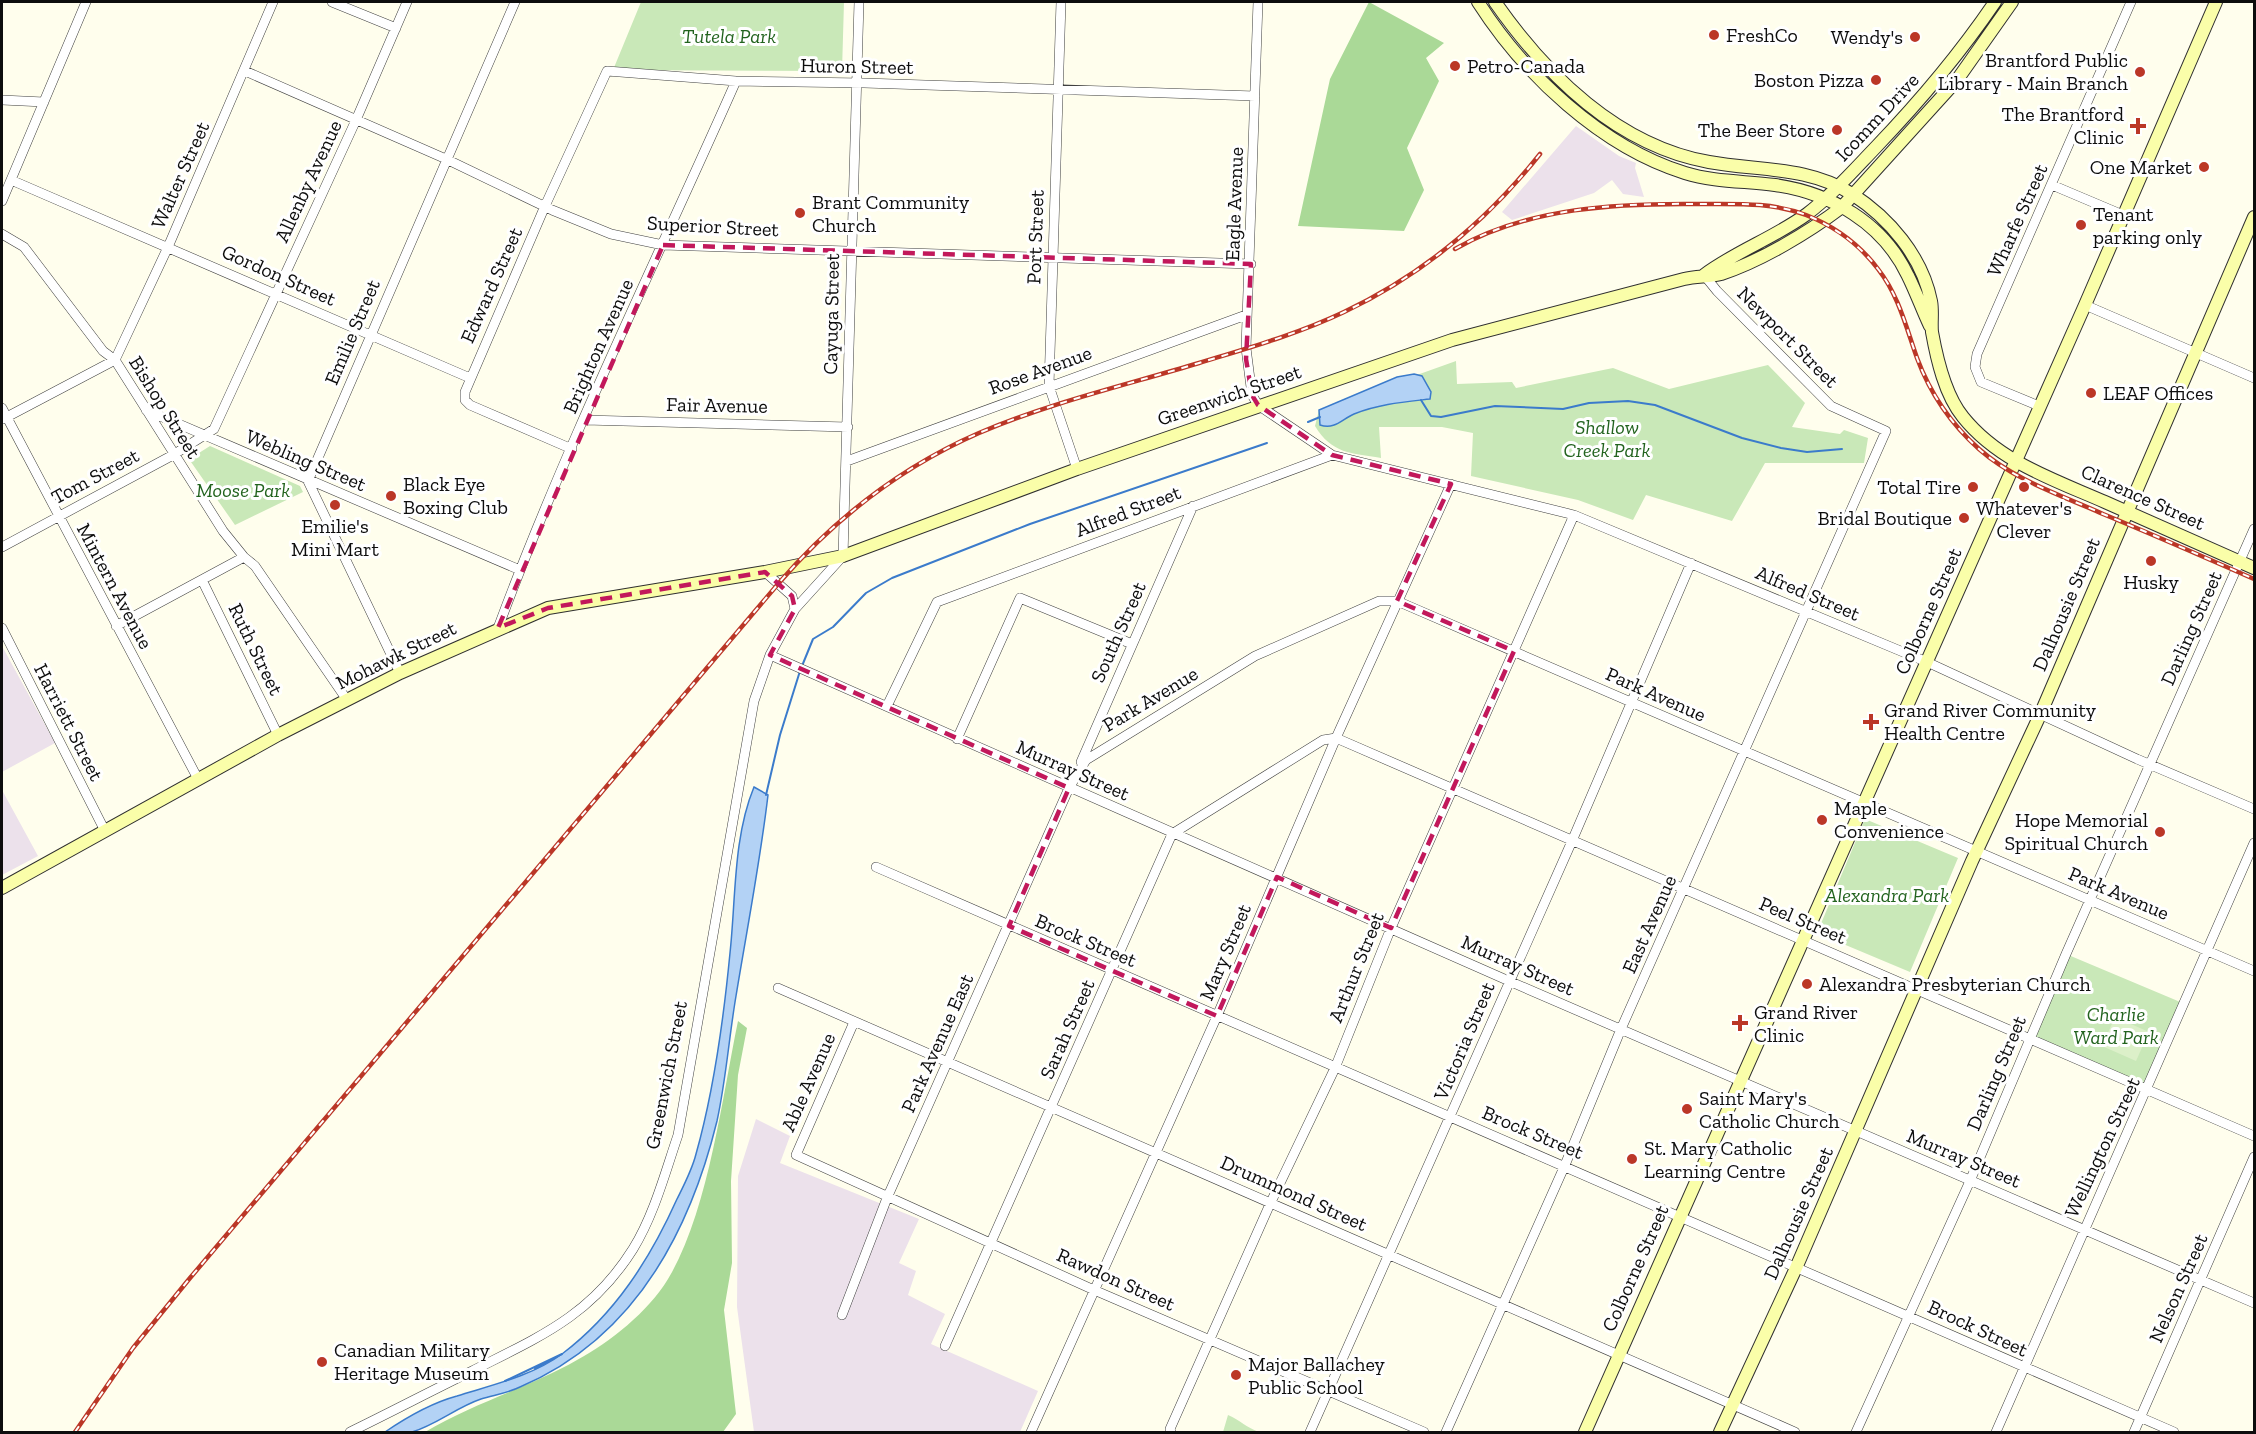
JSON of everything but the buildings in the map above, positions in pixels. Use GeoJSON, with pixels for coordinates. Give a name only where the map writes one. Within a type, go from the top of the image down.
{"type":"FeatureCollection","features":[{"type":"Feature","properties":{"kind":"main road"},"geometry":{"type":"LineString","coordinates":[[1478,2],[1504,37],[1568,104],[1624,147],[1684,172],[1708,178],[1775,185],[1826,198],[1865,222],[1891,249],[1908,274],[1932,330]]}},
{"type":"Feature","properties":{"kind":"main road"},"geometry":{"type":"LineString","coordinates":[[1495,2],[1515,30],[1569,87],[1606,120],[1623,130],[1687,157],[1710,162],[1798,172],[1854,195],[1893,227],[1910,252],[1931,303],[1932,330]]}},
{"type":"Feature","properties":{"kind":"main road","name":"Icomm Drive"},"geometry":{"type":"LineString","coordinates":[[1826,198],[1920,102],[1964,48],[1995,2]]}},
{"type":"Feature","properties":{"kind":"main road","name":"Icomm Drive"},"geometry":{"type":"LineString","coordinates":[[1842,207],[1957,80],[2012,2]]}},
{"type":"Feature","properties":{"kind":"main road","name":"Colborne Street"},"geometry":{"type":"LineString","coordinates":[[1585,1432],[1617,1355],[1742,1081],[2217,2]]}},
{"type":"Feature","properties":{"kind":"main road","name":"Greenwich Street"},"geometry":{"type":"LineString","coordinates":[[1704,275],[1721,262],[1779,232],[1826,198]]}},
{"type":"Feature","properties":{"kind":"main road","name":"Greenwich Street"},"geometry":{"type":"LineString","coordinates":[[843,556],[1077,469],[1452,339],[1704,275],[1718,275],[1822,222],[1842,207]]}},
{"type":"Feature","properties":{"kind":"main road","name":"Dalhousie Street"},"geometry":{"type":"LineString","coordinates":[[1720,1432],[1796,1268],[1916,988],[2040,715],[2254,217]]}},
{"type":"Feature","properties":{"kind":"main road","name":"Clarence Street"},"geometry":{"type":"LineString","coordinates":[[1932,330],[1944,380],[1961,415],[1981,436],[2015,463],[2254,568]]}},
{"type":"Feature","properties":{"kind":"main road","name":"Mohawk Street"},"geometry":{"type":"LineString","coordinates":[[2,888],[278,735],[400,674],[498,628],[548,608],[765,572],[843,556]]}},
{"type":"Feature","properties":{"kind":"street"},"geometry":{"type":"LineString","coordinates":[[2,201],[87,2]]}},
{"type":"Feature","properties":{"kind":"street","name":"Walter Street"},"geometry":{"type":"LineString","coordinates":[[115,360],[168,247],[273,2]]}},
{"type":"Feature","properties":{"kind":"street"},"geometry":{"type":"LineString","coordinates":[[332,2],[396,28]]}},
{"type":"Feature","properties":{"kind":"street","name":"Allenby Avenue"},"geometry":{"type":"LineString","coordinates":[[204,436],[214,429],[356,120],[407,2]]}},
{"type":"Feature","properties":{"kind":"street","name":"Emilie Street"},"geometry":{"type":"LineString","coordinates":[[308,481],[515,2]]}},
{"type":"Feature","properties":{"kind":"street","name":"Cayuga Street"},"geometry":{"type":"LineString","coordinates":[[843,556],[848,427],[850,251],[859,2]]}},
{"type":"Feature","properties":{"kind":"street","name":"Port Street"},"geometry":{"type":"LineString","coordinates":[[1061,2],[1049,386],[1077,469]]}},
{"type":"Feature","properties":{"kind":"street","name":"Eagle Avenue"},"geometry":{"type":"LineString","coordinates":[[1258,2],[1251,264],[1246,315],[1248,378],[1252,395],[1258,405]]}},
{"type":"Feature","properties":{"kind":"street","name":"Wharfe Street"},"geometry":{"type":"LineString","coordinates":[[2038,406],[1981,382],[1976,368],[1977,354],[2131,2]]}},
{"type":"Feature","properties":{"kind":"street","name":"Superior Street"},"geometry":{"type":"LineString","coordinates":[[245,71],[611,234],[663,245],[1251,264]]}},
{"type":"Feature","properties":{"kind":"street","name":"Huron Street"},"geometry":{"type":"LineString","coordinates":[[544,206],[607,71],[736,81],[856,82],[1255,96]]}},
{"type":"Feature","properties":{"kind":"street","name":"Brighton Avenue"},"geometry":{"type":"LineString","coordinates":[[498,628],[520,570],[572,449],[736,81]]}},
{"type":"Feature","properties":{"kind":"street"},"geometry":{"type":"LineString","coordinates":[[2,100],[44,102]]}},
{"type":"Feature","properties":{"kind":"street","name":"Gordon Street"},"geometry":{"type":"LineString","coordinates":[[11,180],[470,378]]}},
{"type":"Feature","properties":{"kind":"street"},"geometry":{"type":"LineString","coordinates":[[2052,185],[2123,215]]}},
{"type":"Feature","properties":{"kind":"street","name":"Edward Street"},"geometry":{"type":"LineString","coordinates":[[470,378],[544,206]]}},
{"type":"Feature","properties":{"kind":"street","name":"Bishop Street"},"geometry":{"type":"LineString","coordinates":[[2,234],[24,247],[103,351],[115,360],[173,455],[244,557],[255,566],[347,700]]}},
{"type":"Feature","properties":{"kind":"street","name":"Newport Street"},"geometry":{"type":"LineString","coordinates":[[1704,275],[1717,291],[1831,406],[1886,431]]}},
{"type":"Feature","properties":{"kind":"street"},"geometry":{"type":"LineString","coordinates":[[2085,305],[2254,378]]}},
{"type":"Feature","properties":{"kind":"street","name":"Rose Avenue"},"geometry":{"type":"LineString","coordinates":[[847,461],[1246,315]]}},
{"type":"Feature","properties":{"kind":"street"},"geometry":{"type":"LineString","coordinates":[[3,415],[115,360]]}},
{"type":"Feature","properties":{"kind":"street"},"geometry":{"type":"LineString","coordinates":[[470,378],[464,396],[470,405],[572,449]]}},
{"type":"Feature","properties":{"kind":"street","name":"Alfred Street"},"geometry":{"type":"LineString","coordinates":[[1258,405],[1332,455],[1574,515],[1927,662],[2150,765],[2254,809]]}},
{"type":"Feature","properties":{"kind":"street","name":"Webling Street"},"geometry":{"type":"LineString","coordinates":[[146,410],[520,570]]}},
{"type":"Feature","properties":{"kind":"street","name":"Mintern Avenue"},"geometry":{"type":"LineString","coordinates":[[3,415],[198,779]]}},
{"type":"Feature","properties":{"kind":"street","name":"Fair Avenue"},"geometry":{"type":"LineString","coordinates":[[585,420],[848,427]]}},
{"type":"Feature","properties":{"kind":"street","name":"East Avenue"},"geometry":{"type":"LineString","coordinates":[[1446,1432],[1565,1165],[1621,1029],[1886,431]]}},
{"type":"Feature","properties":{"kind":"street","name":"Tom Street"},"geometry":{"type":"LineString","coordinates":[[2,547],[204,436]]}},
{"type":"Feature","properties":{"kind":"street","name":"Alfred Street"},"geometry":{"type":"LineString","coordinates":[[887,706],[938,602],[1332,455]]}},
{"type":"Feature","properties":{"kind":"street"},"geometry":{"type":"LineString","coordinates":[[308,481],[400,674]]}},
{"type":"Feature","properties":{"kind":"street","name":"Mary Street"},"geometry":{"type":"LineString","coordinates":[[1031,1432],[1217,1016],[1336,738],[1451,484]]}},
{"type":"Feature","properties":{"kind":"street","name":"South Street"},"geometry":{"type":"LineString","coordinates":[[1077,772],[1193,506]]}},
{"type":"Feature","properties":{"kind":"street","name":"Arthur Street"},"geometry":{"type":"LineString","coordinates":[[1171,1432],[1170,1429],[1270,1203],[1335,1068],[1391,928],[1574,515]]}},
{"type":"Feature","properties":{"kind":"street","name":"Darling Street"},"geometry":{"type":"LineString","coordinates":[[1856,1432],[1970,1181],[2254,529]]}},
{"type":"Feature","properties":{"kind":"street","name":"Greenwich Street"},"geometry":{"type":"LineString","coordinates":[[350,1432],[559,1327],[601,1289],[634,1248],[660,1190],[678,1135],[743,753],[754,701],[795,609],[843,556]]}},
{"type":"Feature","properties":{"kind":"street"},"geometry":{"type":"LineString","coordinates":[[116,626],[244,557]]}},
{"type":"Feature","properties":{"kind":"street","name":"Victoria Street"},"geometry":{"type":"LineString","coordinates":[[1310,1432],[1572,841],[1691,563]]}},
{"type":"Feature","properties":{"kind":"street"},"geometry":{"type":"LineString","coordinates":[[765,572],[792,596],[795,609]]}},
{"type":"Feature","properties":{"kind":"street","name":"Ruth Street"},"geometry":{"type":"LineString","coordinates":[[202,580],[278,735]]}},
{"type":"Feature","properties":{"kind":"street"},"geometry":{"type":"LineString","coordinates":[[957,739],[1020,598],[1132,644]]}},
{"type":"Feature","properties":{"kind":"street","name":"Park Avenue"},"geometry":{"type":"LineString","coordinates":[[1069,788],[1077,772],[1091,755],[1255,656],[1379,601],[1397,601],[1976,853],[2254,971]]}},
{"type":"Feature","properties":{"kind":"street","name":"Harriett Street"},"geometry":{"type":"LineString","coordinates":[[2,628],[105,831]]}},
{"type":"Feature","properties":{"kind":"street","name":"Murray Street"},"geometry":{"type":"LineString","coordinates":[[774,657],[1172,834],[1277,877],[1509,981],[2254,1303]]}},
{"type":"Feature","properties":{"kind":"street"},"geometry":{"type":"LineString","coordinates":[[1172,834],[1323,740],[1336,738]]}},
{"type":"Feature","properties":{"kind":"street","name":"Peel Street"},"geometry":{"type":"LineString","coordinates":[[1336,738],[2254,1136]]}},
{"type":"Feature","properties":{"kind":"street","name":"Park Avenue East"},"geometry":{"type":"LineString","coordinates":[[842,1315],[888,1198],[1069,788]]}},
{"type":"Feature","properties":{"kind":"street","name":"Sarah Street"},"geometry":{"type":"LineString","coordinates":[[945,1346],[1172,834]]}},
{"type":"Feature","properties":{"kind":"street","name":"Wellington Street"},"geometry":{"type":"LineString","coordinates":[[1996,1432],[2083,1229],[2148,1090],[2254,843]]}},
{"type":"Feature","properties":{"kind":"street","name":"Brock Street"},"geometry":{"type":"LineString","coordinates":[[876,867],[2174,1432]]}},
{"type":"Feature","properties":{"kind":"street","name":"Drummond Street"},"geometry":{"type":"LineString","coordinates":[[778,988],[1795,1432]]}},
{"type":"Feature","properties":{"kind":"street","name":"Able Avenue"},"geometry":{"type":"LineString","coordinates":[[796,1155],[854,1022]]}},
{"type":"Feature","properties":{"kind":"street","name":"Rawdon Street"},"geometry":{"type":"LineString","coordinates":[[796,1155],[1094,1290],[1424,1432]]}},
{"type":"Feature","properties":{"kind":"street","name":"Nelson Street"},"geometry":{"type":"LineString","coordinates":[[2134,1432],[2254,1157]]}},
{"type":"Feature","properties":{"kind":"highlighted area"},"geometry":{"type":"Polygon","coordinates":[[[663,245],[1251,264],[1246,359],[1252,395],[1258,405],[1332,455],[1451,484],[1397,601],[1514,651],[1391,928],[1277,877],[1217,1016],[1009,926],[1069,788],[770,655],[795,609],[792,596],[765,572],[548,608],[498,628],[663,245]]]}},
{"type":"Feature","properties":{"kind":"shaded area"},"geometry":{"type":"Polygon","coordinates":[[[1576,126],[1619,156],[1636,163],[1635,168],[1644,197],[1623,194],[1612,180],[1594,193],[1512,220],[1502,212],[1576,126]]]}},
{"type":"Feature","properties":{"kind":"shaded area"},"geometry":{"type":"Polygon","coordinates":[[[2,646],[55,743],[2,772],[2,646]]]}},
{"type":"Feature","properties":{"kind":"shaded area"},"geometry":{"type":"Polygon","coordinates":[[[2,790],[38,856],[2,875],[2,790]]]}},
{"type":"Feature","properties":{"kind":"shaded area"},"geometry":{"type":"Polygon","coordinates":[[[756,1119],[790,1136],[780,1163],[919,1219],[899,1263],[916,1271],[908,1295],[945,1314],[931,1344],[1038,1391],[1020,1432],[754,1432],[737,1307],[738,1176],[756,1119]]]}},
{"type":"Feature","properties":{"kind":"green space","name":"Tutela Park"},"geometry":{"type":"Polygon","coordinates":[[[641,2],[844,2],[842,71],[613,70],[641,2]]]}},
{"type":"Feature","properties":{"kind":"green space"},"geometry":{"type":"Polygon","coordinates":[[[1369,2],[1444,43],[1426,58],[1439,81],[1407,148],[1424,190],[1404,231],[1298,226],[1330,79],[1369,2]]]}},
{"type":"Feature","properties":{"kind":"green space","name":"Shallow Creek Park"},"geometry":{"type":"Polygon","coordinates":[[[1456,361],[1457,384],[1512,382],[1516,388],[1613,368],[1669,389],[1768,365],[1805,403],[1792,427],[1840,434],[1844,430],[1868,438],[1864,463],[1765,463],[1732,521],[1646,495],[1633,520],[1578,500],[1471,476],[1473,433],[1442,427],[1379,427],[1381,458],[1343,451],[1328,442],[1315,426],[1319,410],[1456,361]]]}},
{"type":"Feature","properties":{"kind":"green space","name":"Moose Park"},"geometry":{"type":"Polygon","coordinates":[[[210,446],[300,486],[303,492],[235,525],[191,462],[191,458],[210,446]]]}},
{"type":"Feature","properties":{"kind":"green space","name":"Alexandra Park"},"geometry":{"type":"Polygon","coordinates":[[[1865,819],[1958,858],[1910,972],[1817,933],[1865,819]]]}},
{"type":"Feature","properties":{"kind":"green space","name":"Charlie Ward Park"},"geometry":{"type":"Polygon","coordinates":[[[2066,954],[2185,1004],[2148,1090],[2031,1038],[2066,954]]]}},
{"type":"Feature","properties":{"kind":"green space"},"geometry":{"type":"Polygon","coordinates":[[[2115,1017],[2149,1032],[2136,1061],[2102,1046],[2115,1017]]]}},
{"type":"Feature","properties":{"kind":"green space"},"geometry":{"type":"Polygon","coordinates":[[[738,1021],[747,1028],[738,1075],[731,1181],[732,1263],[724,1310],[736,1414],[723,1432],[425,1432],[462,1412],[539,1379],[590,1353],[627,1325],[660,1291],[682,1252],[704,1189],[738,1021]]]}},
{"type":"Feature","properties":{"kind":"green space"},"geometry":{"type":"Polygon","coordinates":[[[1228,1415],[1251,1428],[1259,1432],[1223,1432],[1228,1415]]]}},
{"type":"Feature","properties":{"kind":"water"},"geometry":{"type":"Polygon","coordinates":[[[1414,374],[1422,376],[1431,392],[1430,399],[1373,408],[1354,414],[1334,425],[1320,425],[1319,410],[1397,377],[1414,374]]]}},
{"type":"Feature","properties":{"kind":"water"},"geometry":{"type":"Polygon","coordinates":[[[754,787],[768,795],[720,1106],[705,1163],[672,1243],[650,1279],[625,1312],[595,1341],[560,1366],[515,1389],[472,1402],[421,1429],[405,1433],[385,1432],[411,1416],[447,1399],[498,1384],[550,1362],[599,1321],[643,1264],[692,1166],[708,1106],[725,1002],[739,847],[747,807],[754,787]]]}},
{"type":"Feature","properties":{"kind":"waterway"},"geometry":{"type":"LineString","coordinates":[[1421,400],[1431,416],[1441,417],[1495,406],[1563,409],[1589,403],[1628,401],[1655,405],[1742,438],[1781,448],[1807,452],[1842,449]]}},
{"type":"Feature","properties":{"kind":"waterway"},"geometry":{"type":"LineString","coordinates":[[1308,422],[1320,417]]}},
{"type":"Feature","properties":{"kind":"waterway"},"geometry":{"type":"LineString","coordinates":[[802,666],[813,639],[833,627],[866,593],[892,578],[1030,524],[1267,443]]}},
{"type":"Feature","properties":{"kind":"waterway"},"geometry":{"type":"LineString","coordinates":[[766,795],[780,735],[800,671]]}},
{"type":"Feature","properties":{"kind":"waterway"},"geometry":{"type":"LineString","coordinates":[[505,1381],[562,1354],[535,1369]]}},
{"type":"Feature","properties":{"kind":"railway"},"geometry":{"type":"LineString","coordinates":[[75,1432],[133,1348],[190,1278],[778,584],[822,538],[846,517],[896,479],[950,447],[979,433],[1060,403],[1273,340],[1327,320],[1373,297],[1426,263],[1475,224],[1520,179],[1540,154]]}},
{"type":"Feature","properties":{"kind":"railway"},"geometry":{"type":"LineString","coordinates":[[1455,249],[1513,224],[1574,210],[1638,205],[1740,204],[1780,208],[1806,215],[1846,237],[1878,269],[1897,301],[1922,371],[1935,396],[1959,429],[1979,449],[2007,470],[2038,486],[2254,579]]}},
{"type":"Feature","properties":{"kind":"place","name":"FreshCo"},"geometry":{"type":"Point","coordinates":[1714,35]}},
{"type":"Feature","properties":{"kind":"place","name":"Wendy's"},"geometry":{"type":"Point","coordinates":[1915,37]}},
{"type":"Feature","properties":{"kind":"place","name":"Petro-Canada"},"geometry":{"type":"Point","coordinates":[1455,66]}},
{"type":"Feature","properties":{"kind":"place","name":"Brantford Public Library - Main Branch"},"geometry":{"type":"Point","coordinates":[2140,72]}},
{"type":"Feature","properties":{"kind":"place","name":"Boston Pizza"},"geometry":{"type":"Point","coordinates":[1876,80]}},
{"type":"Feature","properties":{"kind":"place","name":"The Brantford Clinic"},"geometry":{"type":"Point","coordinates":[2138,126]}},
{"type":"Feature","properties":{"kind":"place","name":"The Beer Store"},"geometry":{"type":"Point","coordinates":[1837,130]}},
{"type":"Feature","properties":{"kind":"place","name":"One Market"},"geometry":{"type":"Point","coordinates":[2204,167]}},
{"type":"Feature","properties":{"kind":"place","name":"Brant Community Church"},"geometry":{"type":"Point","coordinates":[800,213]}},
{"type":"Feature","properties":{"kind":"place","name":"Tenant parking only"},"geometry":{"type":"Point","coordinates":[2081,225]}},
{"type":"Feature","properties":{"kind":"place","name":"LEAF Offices"},"geometry":{"type":"Point","coordinates":[2091,393]}},
{"type":"Feature","properties":{"kind":"place","name":"Total Tire"},"geometry":{"type":"Point","coordinates":[1973,487]}},
{"type":"Feature","properties":{"kind":"place","name":"Whatever's Clever"},"geometry":{"type":"Point","coordinates":[2024,487]}},
{"type":"Feature","properties":{"kind":"place","name":"Black Eye Boxing Club"},"geometry":{"type":"Point","coordinates":[391,496]}},
{"type":"Feature","properties":{"kind":"place","name":"Emilie's Mini Mart"},"geometry":{"type":"Point","coordinates":[335,505]}},
{"type":"Feature","properties":{"kind":"place","name":"Bridal Boutique"},"geometry":{"type":"Point","coordinates":[1964,518]}},
{"type":"Feature","properties":{"kind":"place","name":"Husky"},"geometry":{"type":"Point","coordinates":[2151,561]}},
{"type":"Feature","properties":{"kind":"place","name":"Grand River Community Health Centre"},"geometry":{"type":"Point","coordinates":[1871,722]}},
{"type":"Feature","properties":{"kind":"place","name":"Maple Convenience"},"geometry":{"type":"Point","coordinates":[1822,820]}},
{"type":"Feature","properties":{"kind":"place","name":"Hope Memorial Spiritual Church"},"geometry":{"type":"Point","coordinates":[2160,832]}},
{"type":"Feature","properties":{"kind":"place","name":"Alexandra Presbyterian Church"},"geometry":{"type":"Point","coordinates":[1807,984]}},
{"type":"Feature","properties":{"kind":"place","name":"Grand River Clinic"},"geometry":{"type":"Point","coordinates":[1740,1023]}},
{"type":"Feature","properties":{"kind":"place","name":"Saint Mary's Catholic Church"},"geometry":{"type":"Point","coordinates":[1687,1109]}},
{"type":"Feature","properties":{"kind":"place","name":"St. Mary Catholic Learning Centre"},"geometry":{"type":"Point","coordinates":[1632,1159]}},
{"type":"Feature","properties":{"kind":"place","name":"Canadian Military Heritage Museum"},"geometry":{"type":"Point","coordinates":[322,1362]}},
{"type":"Feature","properties":{"kind":"place","name":"Major Ballachey Public School"},"geometry":{"type":"Point","coordinates":[1236,1375]}}]}
